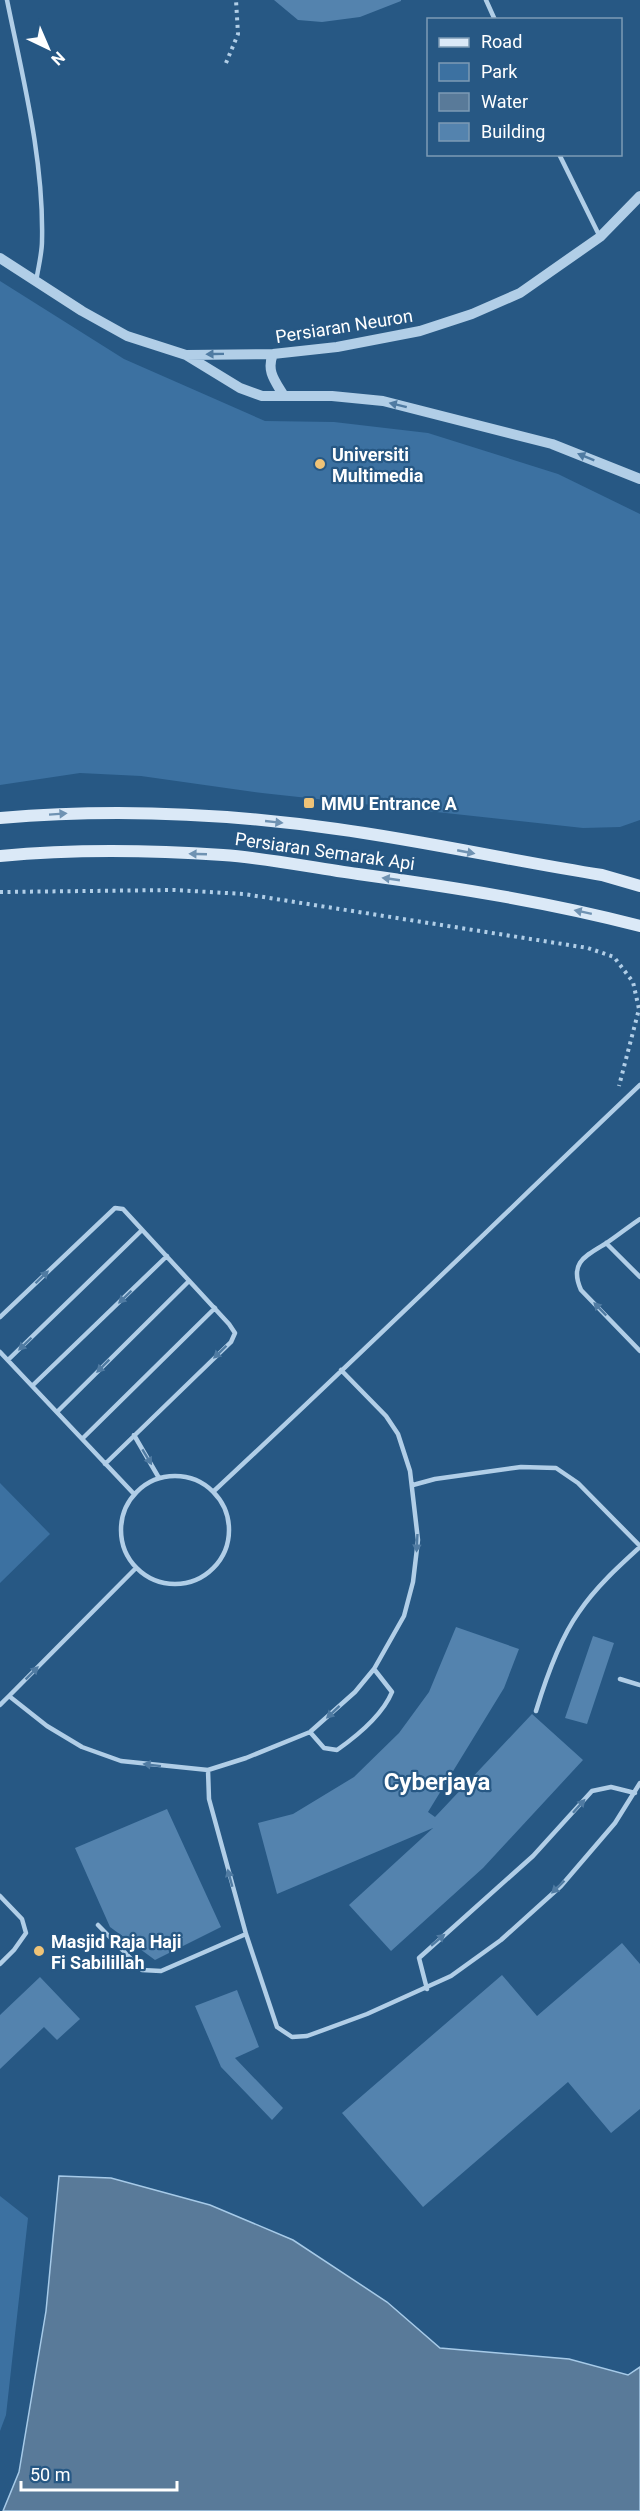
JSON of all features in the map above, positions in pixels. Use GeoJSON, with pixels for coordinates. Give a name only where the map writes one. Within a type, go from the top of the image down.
{"type":"FeatureCollection","features":[{"type":"Feature","properties":{"kind":"main road","name":"Persiaran Semarak Api"},"geometry":{"type":"LineString","coordinates":[[0,818],[130,811],[220,816],[337,829],[602,875],[640,886]]}},
{"type":"Feature","properties":{"kind":"main road","name":"Persiaran Semarak Api"},"geometry":{"type":"LineString","coordinates":[[0,856],[123,850],[224,855],[413,882],[580,910],[640,926]]}},
{"type":"Feature","properties":{"kind":"street","name":"Persiaran Neuron"},"geometry":{"type":"LineString","coordinates":[[0,258],[82,311],[127,336],[186,355],[273,354],[337,347],[420,332],[472,314],[520,293],[600,237],[640,196]]}},
{"type":"Feature","properties":{"kind":"street"},"geometry":{"type":"LineString","coordinates":[[273,354],[270,363],[271,376],[284,396]]}},
{"type":"Feature","properties":{"kind":"street"},"geometry":{"type":"LineString","coordinates":[[186,355],[240,388],[262,396],[332,396],[383,401],[552,444],[640,479]]}},
{"type":"Feature","properties":{"kind":"lane"},"geometry":{"type":"LineString","coordinates":[[7,0],[28,100],[42,203],[42,244],[36,282]]}},
{"type":"Feature","properties":{"kind":"lane"},"geometry":{"type":"LineString","coordinates":[[486,0],[494,18]]}},
{"type":"Feature","properties":{"kind":"lane"},"geometry":{"type":"LineString","coordinates":[[560,156],[600,237]]}},
{"type":"Feature","properties":{"kind":"lane"},"geometry":{"type":"LineString","coordinates":[[214,1491],[341,1370],[408,1310],[558,1161],[640,1085]]}},
{"type":"Feature","properties":{"kind":"lane"},"geometry":{"type":"LineString","coordinates":[[0,1317],[115,1208],[123,1209],[215,1308],[234,1332],[231,1342],[105,1464]]}},
{"type":"Feature","properties":{"kind":"lane"},"geometry":{"type":"LineString","coordinates":[[640,1219],[606,1244],[586,1255],[576,1269],[576,1279],[581,1290],[640,1352]]}},
{"type":"Feature","properties":{"kind":"lane"},"geometry":{"type":"LineString","coordinates":[[8,1360],[142,1230]]}},
{"type":"Feature","properties":{"kind":"lane"},"geometry":{"type":"LineString","coordinates":[[606,1244],[640,1277]]}},
{"type":"Feature","properties":{"kind":"lane"},"geometry":{"type":"LineString","coordinates":[[32,1386],[167,1256]]}},
{"type":"Feature","properties":{"kind":"lane"},"geometry":{"type":"LineString","coordinates":[[57,1412],[189,1281]]}},
{"type":"Feature","properties":{"kind":"lane"},"geometry":{"type":"LineString","coordinates":[[82,1439],[215,1308]]}},
{"type":"Feature","properties":{"kind":"lane"},"geometry":{"type":"LineString","coordinates":[[0,1352],[134,1494]]}},
{"type":"Feature","properties":{"kind":"lane"},"geometry":{"type":"LineString","coordinates":[[9,1696],[47,1726],[82,1747],[121,1761],[208,1770],[246,1758],[310,1732],[355,1692],[374,1669],[404,1616],[414,1582],[418,1540],[413,1485],[398,1434],[386,1416],[341,1370]]}},
{"type":"Feature","properties":{"kind":"lane"},"geometry":{"type":"LineString","coordinates":[[134,1435],[159,1478]]}},
{"type":"Feature","properties":{"kind":"lane"},"geometry":{"type":"LineString","coordinates":[[413,1485],[435,1479],[521,1467],[556,1468],[578,1483],[640,1546],[607,1577],[578,1613],[559,1650],[536,1711]]}},
{"type":"Feature","properties":{"kind":"lane"},"geometry":{"type":"LineString","coordinates":[[174,1475],[203,1482],[214,1491],[225,1507],[230,1526],[228,1545],[220,1562],[206,1575],[189,1583],[170,1584],[151,1579],[136,1568],[123,1545],[122,1518],[134,1494],[159,1478],[174,1475]]}},
{"type":"Feature","properties":{"kind":"lane"},"geometry":{"type":"LineString","coordinates":[[0,1705],[136,1568]]}},
{"type":"Feature","properties":{"kind":"lane"},"geometry":{"type":"LineString","coordinates":[[310,1732],[324,1748],[337,1750],[366,1725],[388,1701],[392,1692],[374,1669]]}},
{"type":"Feature","properties":{"kind":"lane"},"geometry":{"type":"LineString","coordinates":[[620,1679],[640,1685]]}},
{"type":"Feature","properties":{"kind":"lane"},"geometry":{"type":"LineString","coordinates":[[208,1770],[209,1798],[246,1934],[277,2027],[292,2037],[307,2036],[427,1989],[451,1976],[501,1940],[561,1886],[608,1832],[640,1783]]}},
{"type":"Feature","properties":{"kind":"lane"},"geometry":{"type":"LineString","coordinates":[[427,1989],[419,1958],[534,1856],[592,1791],[611,1787],[635,1793]]}},
{"type":"Feature","properties":{"kind":"lane"},"geometry":{"type":"LineString","coordinates":[[0,1896],[22,1919],[26,1933],[0,1964]]}},
{"type":"Feature","properties":{"kind":"lane"},"geometry":{"type":"LineString","coordinates":[[98,1925],[142,1970],[161,1971],[246,1934]]}},
{"type":"Feature","properties":{"kind":"path"},"geometry":{"type":"LineString","coordinates":[[226,63],[237,34],[236,0]]}},
{"type":"Feature","properties":{"kind":"path"},"geometry":{"type":"LineString","coordinates":[[0,892],[174,890],[244,894],[588,948],[614,957],[633,982],[639,1009],[613,1110]]}},
{"type":"Feature","properties":{"kind":"green space"},"geometry":{"type":"Polygon","coordinates":[[[0,281],[124,359],[265,421],[334,422],[428,433],[558,474],[640,514],[640,820],[620,827],[583,828],[262,793],[141,776],[80,773],[0,785],[0,281]]]}},
{"type":"Feature","properties":{"kind":"green space"},"geometry":{"type":"Polygon","coordinates":[[[0,1483],[50,1534],[0,1583],[0,1483]]]}},
{"type":"Feature","properties":{"kind":"green space"},"geometry":{"type":"Polygon","coordinates":[[[0,2196],[28,2218],[6,2415],[0,2431],[0,2196]]]}},
{"type":"Feature","properties":{"kind":"water"},"geometry":{"type":"Polygon","coordinates":[[[59,2176],[111,2178],[210,2205],[293,2240],[387,2302],[440,2348],[569,2359],[628,2375],[640,2367],[640,2511],[3,2511],[19,2472],[46,2311],[59,2176]]]}},
{"type":"Feature","properties":{"kind":"building"},"geometry":{"type":"Polygon","coordinates":[[[274,0],[401,1],[360,17],[322,22],[298,20],[274,0]]]}},
{"type":"Feature","properties":{"kind":"building"},"geometry":{"type":"Polygon","coordinates":[[[456,1627],[519,1649],[504,1688],[428,1812],[435,1817],[532,1714],[583,1760],[483,1868],[391,1951],[349,1905],[433,1828],[277,1894],[258,1823],[293,1814],[354,1777],[399,1733],[429,1692],[456,1627]]]}},
{"type":"Feature","properties":{"kind":"building"},"geometry":{"type":"Polygon","coordinates":[[[593,1636],[614,1643],[587,1724],[565,1718],[593,1636]]]}},
{"type":"Feature","properties":{"kind":"building"},"geometry":{"type":"Polygon","coordinates":[[[167,1809],[221,1927],[155,1960],[110,1927],[75,1848],[167,1809]]]}},
{"type":"Feature","properties":{"kind":"building"},"geometry":{"type":"Polygon","coordinates":[[[622,1943],[640,1964],[640,2109],[611,2133],[568,2082],[423,2207],[342,2113],[502,1975],[537,2016],[622,1943]]]}},
{"type":"Feature","properties":{"kind":"building"},"geometry":{"type":"Polygon","coordinates":[[[40,1977],[80,2019],[57,2040],[44,2027],[0,2069],[0,2015],[40,1977]]]}},
{"type":"Feature","properties":{"kind":"building"},"geometry":{"type":"Polygon","coordinates":[[[237,1990],[259,2047],[235,2058],[283,2108],[272,2120],[221,2067],[195,2006],[237,1990]]]}},
{"type":"Feature","properties":{"kind":"place","name":"Universiti Multimedia"},"geometry":{"type":"Point","coordinates":[320,464]}},
{"type":"Feature","properties":{"kind":"place","name":"MMU Entrance A"},"geometry":{"type":"Point","coordinates":[309,803]}},
{"type":"Feature","properties":{"kind":"place","name":"Masjid Raja Haji Fi Sabilillah"},"geometry":{"type":"Point","coordinates":[39,1951]}},
{"type":"Feature","properties":{"kind":"district","name":"Cyberjaya"},"geometry":{"type":"Point","coordinates":[437,1782]}}]}
